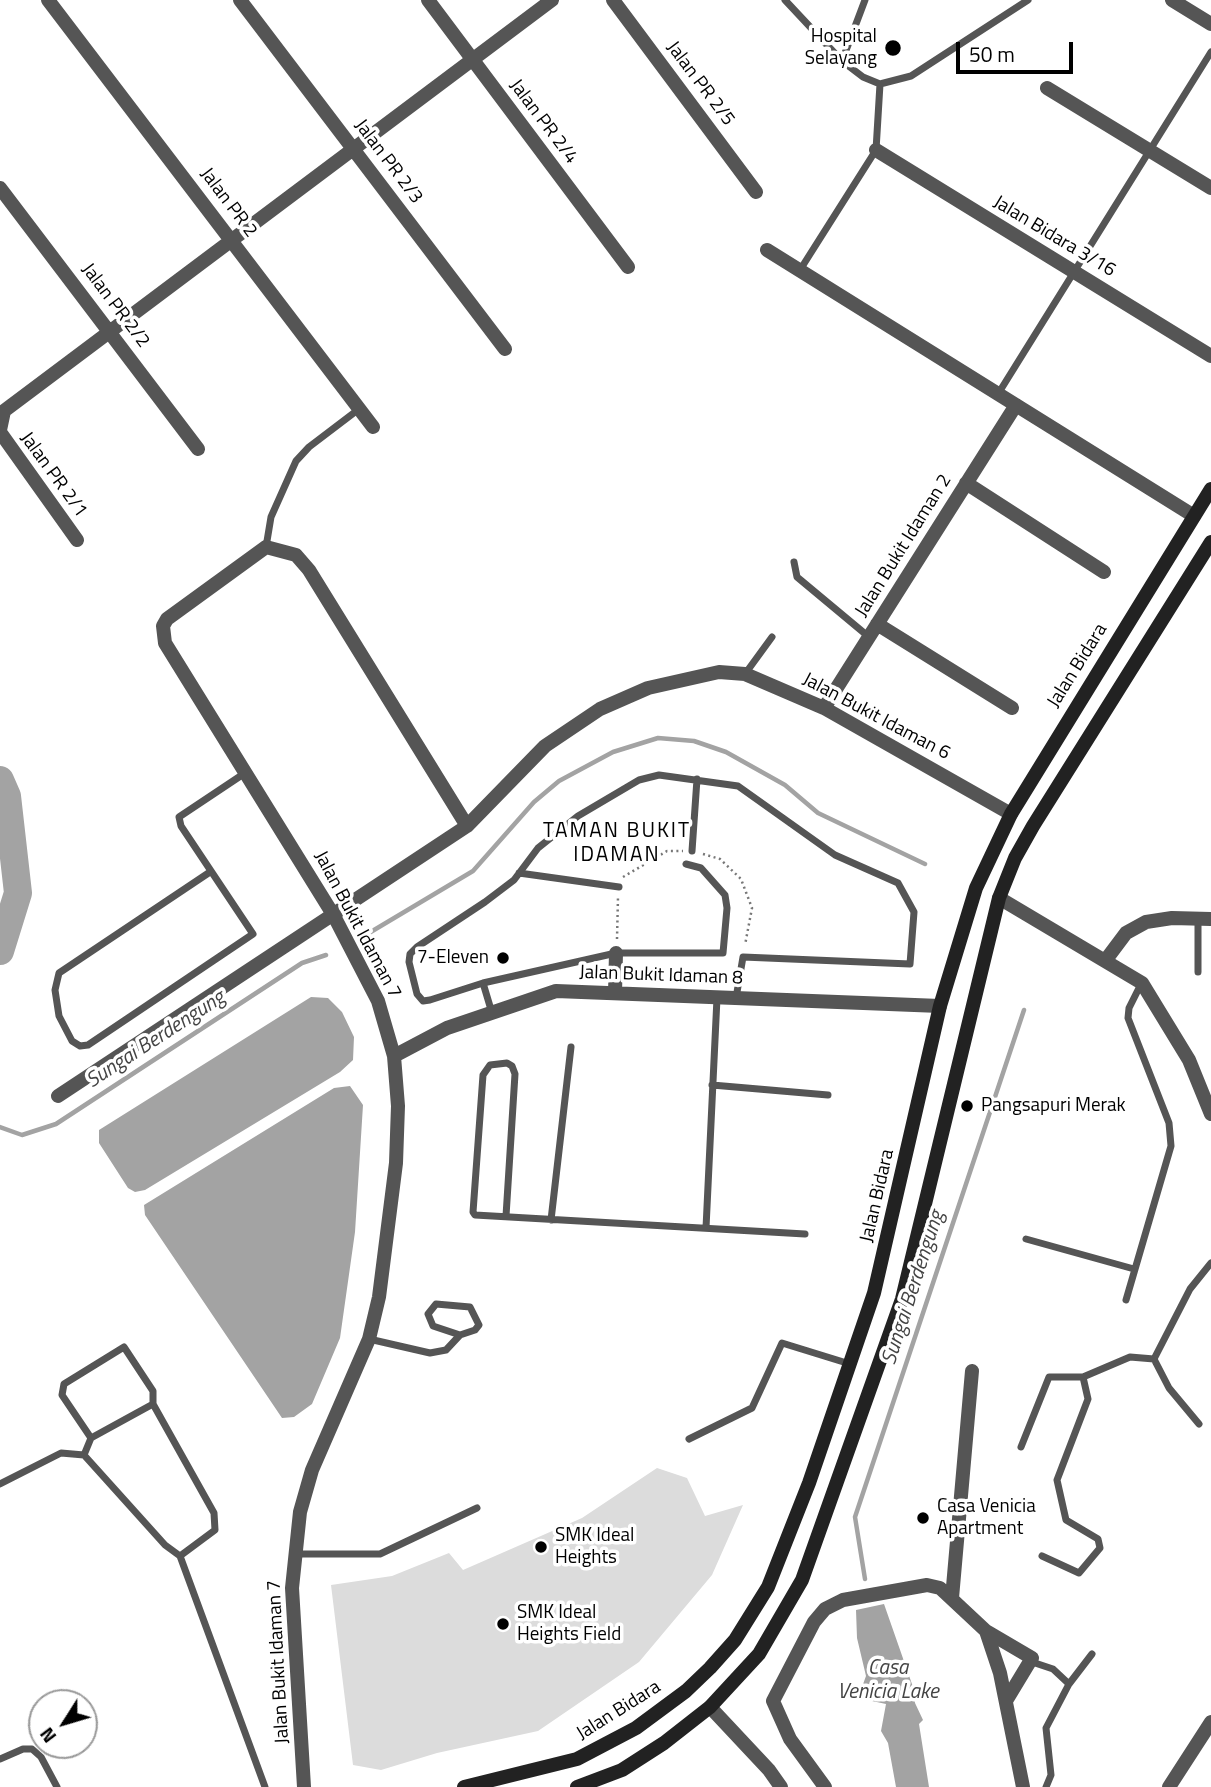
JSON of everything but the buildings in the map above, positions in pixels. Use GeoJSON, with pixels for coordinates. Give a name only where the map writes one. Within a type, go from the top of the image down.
{"type":"FeatureCollection","features":[{"type":"Feature","properties":{"kind":"main road","name":"Jalan Bidara"},"geometry":{"type":"LineString","coordinates":[[464,1787],[577,1759],[636,1728],[686,1691],[735,1640],[777,1568],[876,1287],[940,1006],[976,888],[1011,814],[1211,489]]}},
{"type":"Feature","properties":{"kind":"main road"},"geometry":{"type":"LineString","coordinates":[[578,1787],[622,1770],[664,1743],[710,1707],[759,1654],[802,1580],[902,1299],[999,898],[1015,858],[1033,826],[1211,542]]}},
{"type":"Feature","properties":{"kind":"street","name":"Jalan PR 2/3"},"geometry":{"type":"LineString","coordinates":[[240,0],[505,349]]}},
{"type":"Feature","properties":{"kind":"street","name":"Jalan PR 2/4"},"geometry":{"type":"LineString","coordinates":[[428,0],[628,267]]}},
{"type":"Feature","properties":{"kind":"street"},"geometry":{"type":"LineString","coordinates":[[111,331],[552,0]]}},
{"type":"Feature","properties":{"kind":"street","name":"Jalan PR 2/5"},"geometry":{"type":"LineString","coordinates":[[613,0],[756,192]]}},
{"type":"Feature","properties":{"kind":"street"},"geometry":{"type":"LineString","coordinates":[[1172,0],[1211,24]]}},
{"type":"Feature","properties":{"kind":"street","name":"Jalan PR 2"},"geometry":{"type":"LineString","coordinates":[[49,1],[373,427]]}},
{"type":"Feature","properties":{"kind":"street"},"geometry":{"type":"LineString","coordinates":[[1047,88],[1211,188]]}},
{"type":"Feature","properties":{"kind":"street","name":"Jalan Bidara 3/16"},"geometry":{"type":"LineString","coordinates":[[876,150],[1211,356]]}},
{"type":"Feature","properties":{"kind":"street","name":"Jalan PR 2/2"},"geometry":{"type":"LineString","coordinates":[[0,188],[198,449]]}},
{"type":"Feature","properties":{"kind":"street"},"geometry":{"type":"LineString","coordinates":[[767,250],[1194,516]]}},
{"type":"Feature","properties":{"kind":"street","name":"Jalan PR 2/1"},"geometry":{"type":"LineString","coordinates":[[77,540],[0,431],[4,411],[111,331]]}},
{"type":"Feature","properties":{"kind":"street","name":"Jalan Bukit Idaman 2"},"geometry":{"type":"LineString","coordinates":[[824,708],[1016,405]]}},
{"type":"Feature","properties":{"kind":"street"},"geometry":{"type":"LineString","coordinates":[[966,483],[1104,572]]}},
{"type":"Feature","properties":{"kind":"street"},"geometry":{"type":"LineString","coordinates":[[266,547],[287,550],[309,570],[467,826]]}},
{"type":"Feature","properties":{"kind":"street","name":"Jalan Bukit Idaman 7"},"geometry":{"type":"LineString","coordinates":[[266,547],[172,613],[163,626],[166,643],[334,916],[378,1002],[394,1056],[398,1106],[396,1163],[379,1297],[369,1339],[312,1470],[300,1512],[292,1588],[304,1787]]}},
{"type":"Feature","properties":{"kind":"street"},"geometry":{"type":"LineString","coordinates":[[877,624],[1012,708]]}},
{"type":"Feature","properties":{"kind":"street","name":"Jalan Bukit Idaman 6"},"geometry":{"type":"LineString","coordinates":[[58,1096],[467,826],[545,746],[600,709],[648,688],[719,672],[745,674],[824,708],[1011,814]]}},
{"type":"Feature","properties":{"kind":"street"},"geometry":{"type":"LineString","coordinates":[[999,898],[1142,983],[1189,1060],[1211,1114]]}},
{"type":"Feature","properties":{"kind":"street"},"geometry":{"type":"LineString","coordinates":[[1105,961],[1126,933],[1146,922],[1172,918],[1204,919]]}},
{"type":"Feature","properties":{"kind":"street"},"geometry":{"type":"LineString","coordinates":[[615,993],[616,953]]}},
{"type":"Feature","properties":{"kind":"street","name":"Jalan Bukit Idaman 8"},"geometry":{"type":"LineString","coordinates":[[394,1056],[447,1028],[556,990],[940,1006]]}},
{"type":"Feature","properties":{"kind":"street"},"geometry":{"type":"LineString","coordinates":[[952,1598],[972,1371]]}},
{"type":"Feature","properties":{"kind":"street"},"geometry":{"type":"LineString","coordinates":[[825,1787],[790,1740],[773,1700],[814,1622],[825,1609],[843,1600],[927,1584],[940,1588],[986,1631],[1030,1655],[1032,1662],[1006,1701]]}},
{"type":"Feature","properties":{"kind":"street"},"geometry":{"type":"LineString","coordinates":[[986,1631],[1000,1673],[1023,1787]]}},
{"type":"Feature","properties":{"kind":"street"},"geometry":{"type":"LineString","coordinates":[[710,1707],[769,1770],[781,1787]]}},
{"type":"Feature","properties":{"kind":"street"},"geometry":{"type":"LineString","coordinates":[[1169,1787],[1211,1722]]}},
{"type":"Feature","properties":{"kind":"lane"},"geometry":{"type":"LineString","coordinates":[[785,0],[842,61],[863,77],[880,84],[911,76],[1028,0]]}},
{"type":"Feature","properties":{"kind":"lane"},"geometry":{"type":"LineString","coordinates":[[842,61],[865,0]]}},
{"type":"Feature","properties":{"kind":"lane"},"geometry":{"type":"LineString","coordinates":[[998,394],[1211,52]]}},
{"type":"Feature","properties":{"kind":"lane"},"geometry":{"type":"LineString","coordinates":[[800,270],[876,150],[880,84]]}},
{"type":"Feature","properties":{"kind":"lane"},"geometry":{"type":"LineString","coordinates":[[266,547],[271,517],[296,461],[309,447],[359,408]]}},
{"type":"Feature","properties":{"kind":"lane"},"geometry":{"type":"LineString","coordinates":[[794,562],[797,577],[869,637]]}},
{"type":"Feature","properties":{"kind":"lane"},"geometry":{"type":"LineString","coordinates":[[745,674],[772,637]]}},
{"type":"Feature","properties":{"kind":"lane"},"geometry":{"type":"LineString","coordinates":[[210,872],[59,972],[55,990],[59,1016],[72,1041],[80,1046],[88,1045],[253,934],[210,872],[181,826],[179,817],[246,773]]}},
{"type":"Feature","properties":{"kind":"lane"},"geometry":{"type":"LineString","coordinates":[[686,864],[701,868],[725,895],[727,908],[723,953],[616,953],[483,983],[423,1001],[417,994],[410,954],[485,902],[519,873],[538,848],[578,816],[639,780],[659,775],[738,786],[835,855],[898,883],[914,912],[910,964],[743,957],[736,998]]}},
{"type":"Feature","properties":{"kind":"lane"},"geometry":{"type":"LineString","coordinates":[[692,851],[697,779]]}},
{"type":"Feature","properties":{"kind":"lane"},"geometry":{"type":"LineString","coordinates":[[519,873],[619,887]]}},
{"type":"Feature","properties":{"kind":"lane"},"geometry":{"type":"LineString","coordinates":[[1198,972],[1204,919]]}},
{"type":"Feature","properties":{"kind":"lane"},"geometry":{"type":"LineString","coordinates":[[483,983],[492,1013]]}},
{"type":"Feature","properties":{"kind":"lane"},"geometry":{"type":"LineString","coordinates":[[1126,1300],[1171,1146],[1169,1124],[1128,1018],[1129,1008],[1142,983]]}},
{"type":"Feature","properties":{"kind":"lane"},"geometry":{"type":"LineString","coordinates":[[706,1228],[717,997]]}},
{"type":"Feature","properties":{"kind":"lane"},"geometry":{"type":"LineString","coordinates":[[551,1220],[571,1047]]}},
{"type":"Feature","properties":{"kind":"lane"},"geometry":{"type":"LineString","coordinates":[[506,1216],[515,1074],[512,1066],[507,1063],[490,1065],[483,1075],[473,1212],[506,1216],[551,1220],[805,1234]]}},
{"type":"Feature","properties":{"kind":"lane"},"geometry":{"type":"LineString","coordinates":[[712,1085],[828,1095]]}},
{"type":"Feature","properties":{"kind":"lane"},"geometry":{"type":"LineString","coordinates":[[1026,1239],[1134,1269]]}},
{"type":"Feature","properties":{"kind":"lane"},"geometry":{"type":"LineString","coordinates":[[1154,1359],[1190,1289],[1211,1263]]}},
{"type":"Feature","properties":{"kind":"lane"},"geometry":{"type":"LineString","coordinates":[[369,1339],[430,1353],[446,1350],[460,1335],[475,1330],[479,1325],[470,1307],[436,1304],[430,1307],[428,1318],[433,1326],[460,1335]]}},
{"type":"Feature","properties":{"kind":"lane"},"geometry":{"type":"LineString","coordinates":[[689,1438],[752,1408],[782,1343],[851,1364]]}},
{"type":"Feature","properties":{"kind":"lane"},"geometry":{"type":"LineString","coordinates":[[91,1438],[62,1395],[64,1384],[119,1348],[129,1351],[153,1391],[153,1404],[214,1513],[215,1530],[180,1556]]}},
{"type":"Feature","properties":{"kind":"lane"},"geometry":{"type":"LineString","coordinates":[[1021,1447],[1049,1377],[1083,1377],[1130,1357],[1154,1359]]}},
{"type":"Feature","properties":{"kind":"lane"},"geometry":{"type":"LineString","coordinates":[[1154,1359],[1169,1388],[1199,1424]]}},
{"type":"Feature","properties":{"kind":"lane"},"geometry":{"type":"LineString","coordinates":[[1042,1556],[1079,1573],[1100,1548],[1098,1539],[1066,1520],[1057,1480],[1088,1399],[1083,1377]]}},
{"type":"Feature","properties":{"kind":"lane"},"geometry":{"type":"LineString","coordinates":[[84,1455],[91,1438],[153,1404]]}},
{"type":"Feature","properties":{"kind":"lane"},"geometry":{"type":"LineString","coordinates":[[0,1484],[61,1453],[84,1455],[165,1545],[180,1556],[265,1787]]}},
{"type":"Feature","properties":{"kind":"lane"},"geometry":{"type":"LineString","coordinates":[[296,1554],[380,1554],[477,1508]]}},
{"type":"Feature","properties":{"kind":"lane"},"geometry":{"type":"LineString","coordinates":[[1046,1787],[1051,1775],[1046,1728],[1069,1684],[1092,1654]]}},
{"type":"Feature","properties":{"kind":"lane"},"geometry":{"type":"LineString","coordinates":[[1032,1662],[1053,1669],[1069,1684]]}},
{"type":"Feature","properties":{"kind":"lane"},"geometry":{"type":"LineString","coordinates":[[0,1759],[23,1749],[32,1749],[41,1757],[57,1787]]}},
{"type":"Feature","properties":{"kind":"path"},"geometry":{"type":"LineString","coordinates":[[616,953],[619,887],[623,877],[667,851],[692,851]]}},
{"type":"Feature","properties":{"kind":"shaded area","name":"SMK Ideal Heights Field"},"geometry":{"type":"Polygon","coordinates":[[[657,1468],[687,1478],[705,1516],[743,1505],[712,1575],[639,1662],[538,1731],[437,1753],[381,1770],[353,1765],[331,1585],[392,1576],[449,1553],[463,1570],[582,1518],[657,1468]]]}},
{"type":"Feature","properties":{"kind":"water"},"geometry":{"type":"Polygon","coordinates":[[[311,997],[328,998],[342,1012],[354,1037],[353,1060],[340,1072],[145,1190],[135,1192],[128,1188],[99,1143],[99,1130],[311,997]]]}},
{"type":"Feature","properties":{"kind":"water"},"geometry":{"type":"Polygon","coordinates":[[[350,1086],[363,1105],[355,1232],[340,1338],[312,1404],[294,1417],[282,1418],[145,1215],[144,1205],[334,1088],[350,1086]]]}},
{"type":"Feature","properties":{"kind":"water","name":"Casa Venicia Lake"},"geometry":{"type":"Polygon","coordinates":[[[884,1604],[913,1687],[915,1703],[923,1720],[919,1724],[929,1787],[896,1787],[888,1743],[881,1731],[886,1704],[858,1698],[866,1676],[857,1638],[856,1610],[884,1604]]]}},
{"type":"Feature","properties":{"kind":"waterway","name":"Sungai Berdengung"},"geometry":{"type":"LineString","coordinates":[[369,933],[473,871],[534,802],[559,781],[613,752],[658,738],[694,741],[726,752],[785,785],[818,813],[925,864]]}},
{"type":"Feature","properties":{"kind":"waterway"},"geometry":{"type":"LineString","coordinates":[[0,780],[7,796],[18,893],[0,951]]}},
{"type":"Feature","properties":{"kind":"waterway","name":"Sungai Berdengung"},"geometry":{"type":"LineString","coordinates":[[0,1127],[22,1135],[56,1124],[302,963],[326,955]]}},
{"type":"Feature","properties":{"kind":"waterway","name":"Sungai Berdengung"},"geometry":{"type":"LineString","coordinates":[[865,1579],[855,1517],[1024,1010]]}},
{"type":"Feature","properties":{"kind":"place","name":"Hospital Selayang"},"geometry":{"type":"Point","coordinates":[893,48]}},
{"type":"Feature","properties":{"kind":"place","name":"7-Eleven"},"geometry":{"type":"Point","coordinates":[503,958]}},
{"type":"Feature","properties":{"kind":"place","name":"Pangsapuri Merak"},"geometry":{"type":"Point","coordinates":[967,1106]}},
{"type":"Feature","properties":{"kind":"place","name":"Casa Venicia Apartment"},"geometry":{"type":"Point","coordinates":[923,1518]}},
{"type":"Feature","properties":{"kind":"place","name":"SMK Ideal Heights"},"geometry":{"type":"Point","coordinates":[541,1547]}},
{"type":"Feature","properties":{"kind":"place","name":"SMK Ideal Heights Field"},"geometry":{"type":"Point","coordinates":[503,1624]}},
{"type":"Feature","properties":{"kind":"district","name":"TAMAN BUKIT IDAMAN"},"geometry":{"type":"Point","coordinates":[617,844]}}]}
